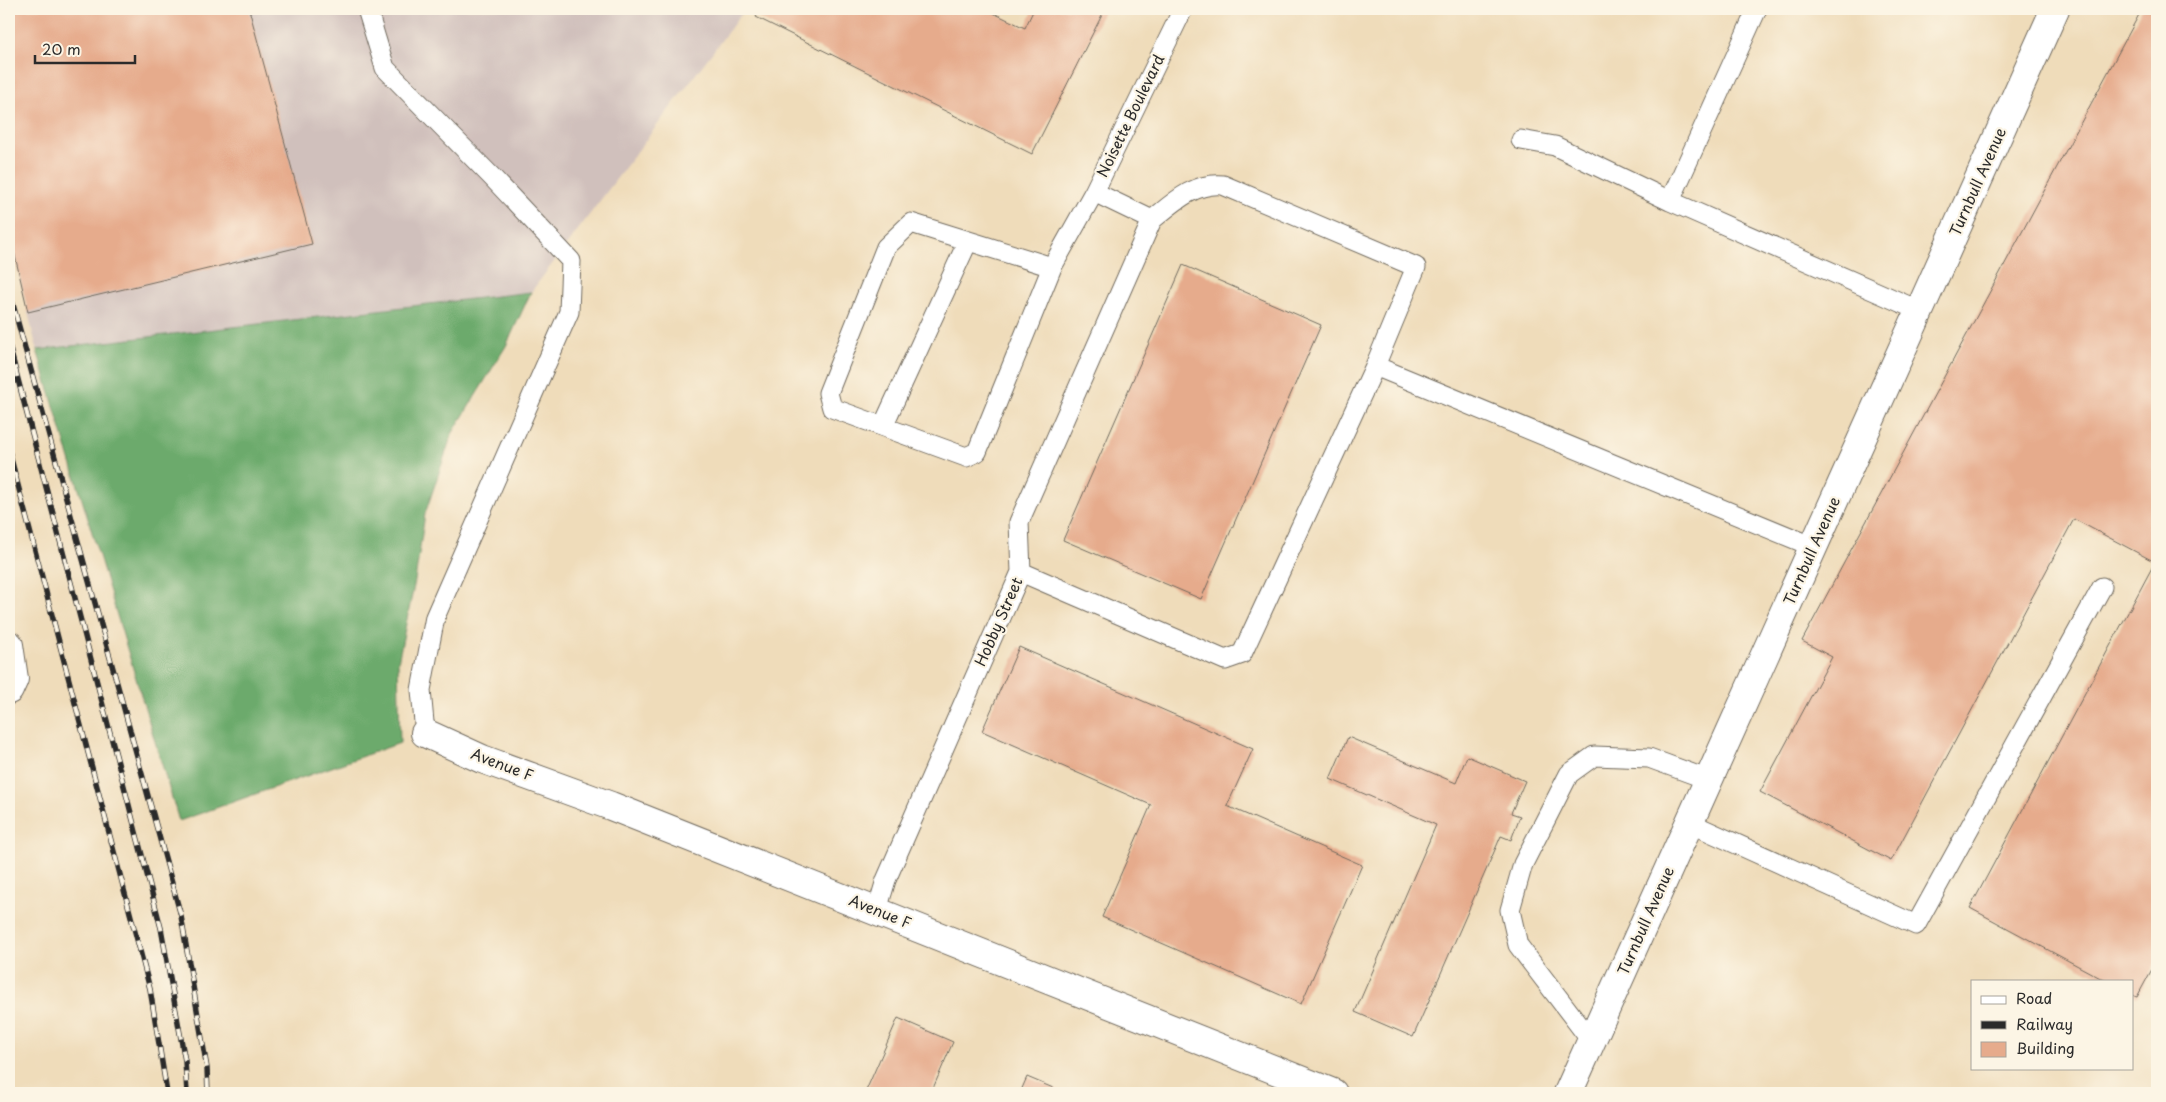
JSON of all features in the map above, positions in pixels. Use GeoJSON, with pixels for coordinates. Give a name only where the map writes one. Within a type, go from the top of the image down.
{"type":"FeatureCollection","features":[{"type":"Feature","properties":{"kind":"street","name":"Turnbull Avenue"},"geometry":{"type":"LineString","coordinates":[[1568,1093],[2055,9]]}},
{"type":"Feature","properties":{"kind":"street"},"geometry":{"type":"LineString","coordinates":[[9,645],[11,683]]}},
{"type":"Feature","properties":{"kind":"street","name":"Avenue F"},"geometry":{"type":"LineString","coordinates":[[425,733],[482,759],[611,806],[876,910],[1333,1093]]}},
{"type":"Feature","properties":{"kind":"lane"},"geometry":{"type":"LineString","coordinates":[[367,9],[385,68],[571,261],[569,312],[435,618],[421,690],[425,733]]}},
{"type":"Feature","properties":{"kind":"lane","name":"Noisette Boulevard"},"geometry":{"type":"LineString","coordinates":[[1152,220],[1094,192],[1183,9]]}},
{"type":"Feature","properties":{"kind":"lane"},"geometry":{"type":"LineString","coordinates":[[1670,201],[1758,9]]}},
{"type":"Feature","properties":{"kind":"lane"},"geometry":{"type":"LineString","coordinates":[[1521,140],[1555,146],[1670,201],[1920,311]]}},
{"type":"Feature","properties":{"kind":"lane"},"geometry":{"type":"LineString","coordinates":[[1022,572],[1225,660],[1242,654],[1375,366],[1416,266],[1223,184],[1212,184],[1186,192],[1152,220]]}},
{"type":"Feature","properties":{"kind":"lane"},"geometry":{"type":"LineString","coordinates":[[1052,267],[911,223],[886,248],[828,392],[832,408],[966,457],[977,452],[1052,267],[1094,192]]}},
{"type":"Feature","properties":{"kind":"lane","name":"Hobby Street"},"geometry":{"type":"LineString","coordinates":[[876,910],[886,880],[1022,572],[1019,522],[1152,220]]}},
{"type":"Feature","properties":{"kind":"lane"},"geometry":{"type":"LineString","coordinates":[[883,426],[968,241]]}},
{"type":"Feature","properties":{"kind":"lane"},"geometry":{"type":"LineString","coordinates":[[1375,366],[1814,547]]}},
{"type":"Feature","properties":{"kind":"lane"},"geometry":{"type":"LineString","coordinates":[[1690,823],[1916,924],[2102,587]]}},
{"type":"Feature","properties":{"kind":"lane"},"geometry":{"type":"LineString","coordinates":[[1592,1042],[1518,945],[1510,910],[1523,864],[1569,774],[1594,756],[1649,758],[1709,780]]}},
{"type":"Feature","properties":{"kind":"shaded area"},"geometry":{"type":"Polygon","coordinates":[[[9,9],[745,9],[531,292],[37,350],[9,233],[9,9]]]}},
{"type":"Feature","properties":{"kind":"green space"},"geometry":{"type":"Polygon","coordinates":[[[531,292],[506,346],[452,434],[425,514],[415,581],[398,662],[400,743],[179,821],[37,350],[531,292]]]}},
{"type":"Feature","properties":{"kind":"building"},"geometry":{"type":"Polygon","coordinates":[[[9,9],[249,9],[312,244],[28,312],[9,230],[9,9]]]}},
{"type":"Feature","properties":{"kind":"building"},"geometry":{"type":"Polygon","coordinates":[[[760,9],[985,9],[1025,28],[1034,9],[1105,9],[1032,154],[756,17],[760,9]]]}},
{"type":"Feature","properties":{"kind":"building"},"geometry":{"type":"Polygon","coordinates":[[[2142,9],[2157,9],[2157,960],[2137,997],[2134,996],[2134,980],[2104,980],[1970,908],[2155,562],[2074,519],[1891,861],[1760,792],[1832,657],[1802,641],[2142,9]]]}},
{"type":"Feature","properties":{"kind":"building"},"geometry":{"type":"Polygon","coordinates":[[[1183,265],[1321,325],[1201,599],[1063,540],[1183,265]]]}},
{"type":"Feature","properties":{"kind":"building"},"geometry":{"type":"Polygon","coordinates":[[[1019,647],[1253,749],[1227,806],[1362,865],[1301,1004],[1102,917],[1151,805],[982,731],[1019,647]]]}},
{"type":"Feature","properties":{"kind":"building"},"geometry":{"type":"Polygon","coordinates":[[[1348,737],[1456,783],[1467,756],[1525,781],[1511,813],[1520,816],[1511,840],[1501,836],[1413,1037],[1355,1012],[1436,825],[1330,779],[1348,737]]]}},
{"type":"Feature","properties":{"kind":"building"},"geometry":{"type":"Polygon","coordinates":[[[898,1018],[953,1042],[931,1093],[865,1093],[898,1018]]]}},
{"type":"Feature","properties":{"kind":"building"},"geometry":{"type":"Polygon","coordinates":[[[1027,1077],[1065,1093],[1020,1093],[1027,1077]]]}},
{"type":"Feature","properties":{"kind":"railway"},"geometry":{"type":"LineString","coordinates":[[9,290],[181,916],[207,1068],[208,1093]]}},
{"type":"Feature","properties":{"kind":"railway"},"geometry":{"type":"LineString","coordinates":[[9,345],[161,928],[185,1061],[187,1093]]}},
{"type":"Feature","properties":{"kind":"railway"},"geometry":{"type":"LineString","coordinates":[[9,451],[150,989],[167,1093]]}}]}
